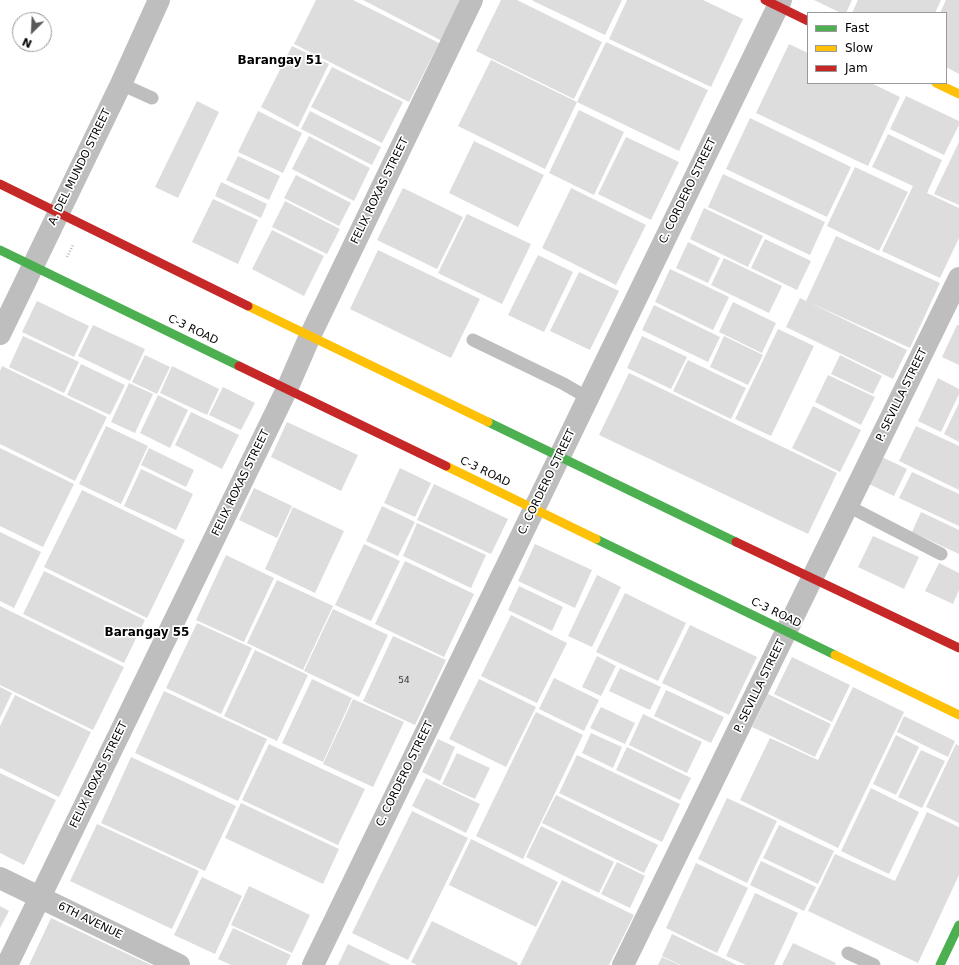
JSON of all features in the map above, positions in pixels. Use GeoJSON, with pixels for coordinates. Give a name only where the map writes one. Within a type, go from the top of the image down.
{"type":"FeatureCollection","features":[{"type":"Feature","properties":{"kind":"main road"},"geometry":{"type":"LineString","coordinates":[[775,2],[807,20]]}},
{"type":"Feature","properties":{"kind":"main road"},"geometry":{"type":"LineString","coordinates":[[938,84],[959,94]]}},
{"type":"Feature","properties":{"kind":"main road"},"geometry":{"type":"LineString","coordinates":[[0,184],[560,457],[959,648]]}},
{"type":"Feature","properties":{"kind":"main road","name":"C-3 ROAD"},"geometry":{"type":"LineString","coordinates":[[0,250],[959,715]]}},
{"type":"Feature","properties":{"kind":"main road"},"geometry":{"type":"LineString","coordinates":[[940,965],[959,925]]}},
{"type":"Feature","properties":{"kind":"street","name":"A. DEL MUNDO STREET"},"geometry":{"type":"LineString","coordinates":[[0,334],[121,84],[159,0]]}},
{"type":"Feature","properties":{"kind":"street","name":"FELIX ROXAS STREET"},"geometry":{"type":"LineString","coordinates":[[7,965],[286,389],[310,336],[472,0]]}},
{"type":"Feature","properties":{"kind":"street","name":"C. CORDERO STREET"},"geometry":{"type":"LineString","coordinates":[[313,965],[560,457],[775,2]]}},
{"type":"Feature","properties":{"kind":"street","name":"P. SEVILLA STREET"},"geometry":{"type":"LineString","coordinates":[[623,965],[959,278]]}},
{"type":"Feature","properties":{"kind":"street","name":"6TH AVENUE"},"geometry":{"type":"LineString","coordinates":[[0,878],[180,965]]}},
{"type":"Feature","properties":{"kind":"lane"},"geometry":{"type":"LineString","coordinates":[[121,84],[152,98]]}},
{"type":"Feature","properties":{"kind":"lane"},"geometry":{"type":"LineString","coordinates":[[473,340],[564,384],[588,398]]}},
{"type":"Feature","properties":{"kind":"lane"},"geometry":{"type":"LineString","coordinates":[[848,506],[941,554]]}},
{"type":"Feature","properties":{"kind":"lane"},"geometry":{"type":"LineString","coordinates":[[848,953],[874,965]]}},
{"type":"Feature","properties":{"kind":"path"},"geometry":{"type":"LineString","coordinates":[[57,278],[83,225]]}},
{"type":"Feature","properties":{"kind":"building"},"geometry":{"type":"Polygon","coordinates":[[[316,0],[353,0],[439,43],[409,102],[294,44],[316,0]]]}},
{"type":"Feature","properties":{"kind":"building"},"geometry":{"type":"Polygon","coordinates":[[[363,0],[465,0],[444,42],[363,0]]]}},
{"type":"Feature","properties":{"kind":"building"},"geometry":{"type":"Polygon","coordinates":[[[501,0],[517,0],[602,42],[574,99],[476,51],[501,0]]]}},
{"type":"Feature","properties":{"kind":"building"},"geometry":{"type":"Polygon","coordinates":[[[533,0],[622,0],[605,35],[533,0]]]}},
{"type":"Feature","properties":{"kind":"building"},"geometry":{"type":"Polygon","coordinates":[[[627,0],[703,0],[743,19],[711,87],[609,39],[627,0]]]}},
{"type":"Feature","properties":{"kind":"building"},"geometry":{"type":"Polygon","coordinates":[[[814,0],[852,0],[846,12],[839,12],[814,0]]]}},
{"type":"Feature","properties":{"kind":"building"},"geometry":{"type":"Polygon","coordinates":[[[858,0],[941,0],[935,12],[852,12],[858,0]]]}},
{"type":"Feature","properties":{"kind":"building"},"geometry":{"type":"Polygon","coordinates":[[[946,0],[959,0],[959,74],[947,68],[947,12],[940,12],[946,0]]]}},
{"type":"Feature","properties":{"kind":"building"},"geometry":{"type":"Polygon","coordinates":[[[606,42],[708,90],[679,151],[577,102],[606,42]]]}},
{"type":"Feature","properties":{"kind":"building"},"geometry":{"type":"Polygon","coordinates":[[[789,44],[807,53],[807,84],[873,84],[900,97],[868,166],[756,113],[789,44]]]}},
{"type":"Feature","properties":{"kind":"building"},"geometry":{"type":"Polygon","coordinates":[[[292,46],[329,64],[298,127],[261,107],[292,46]]]}},
{"type":"Feature","properties":{"kind":"building"},"geometry":{"type":"Polygon","coordinates":[[[491,60],[577,102],[545,169],[458,126],[491,60]]]}},
{"type":"Feature","properties":{"kind":"building"},"geometry":{"type":"Polygon","coordinates":[[[332,67],[403,102],[382,143],[311,107],[332,67]]]}},
{"type":"Feature","properties":{"kind":"building"},"geometry":{"type":"Polygon","coordinates":[[[906,96],[959,121],[959,125],[944,155],[890,129],[906,96]]]}},
{"type":"Feature","properties":{"kind":"building"},"geometry":{"type":"Polygon","coordinates":[[[197,101],[219,112],[178,198],[155,187],[197,101]]]}},
{"type":"Feature","properties":{"kind":"building"},"geometry":{"type":"Polygon","coordinates":[[[579,110],[624,132],[594,195],[549,173],[579,110]]]}},
{"type":"Feature","properties":{"kind":"building"},"geometry":{"type":"Polygon","coordinates":[[[258,111],[302,133],[283,173],[238,152],[258,111]]]}},
{"type":"Feature","properties":{"kind":"building"},"geometry":{"type":"Polygon","coordinates":[[[310,111],[381,147],[372,165],[301,129],[310,111]]]}},
{"type":"Feature","properties":{"kind":"building"},"geometry":{"type":"Polygon","coordinates":[[[750,118],[851,167],[827,217],[726,169],[750,118]]]}},
{"type":"Feature","properties":{"kind":"building"},"geometry":{"type":"Polygon","coordinates":[[[888,134],[942,160],[927,193],[959,208],[959,238],[940,278],[882,251],[913,186],[872,167],[888,134]]]}},
{"type":"Feature","properties":{"kind":"building"},"geometry":{"type":"Polygon","coordinates":[[[309,136],[370,168],[354,201],[292,169],[309,136]]]}},
{"type":"Feature","properties":{"kind":"building"},"geometry":{"type":"Polygon","coordinates":[[[626,137],[679,162],[651,220],[598,194],[626,137]]]}},
{"type":"Feature","properties":{"kind":"building"},"geometry":{"type":"Polygon","coordinates":[[[474,141],[544,175],[518,227],[449,193],[474,141]]]}},
{"type":"Feature","properties":{"kind":"building"},"geometry":{"type":"Polygon","coordinates":[[[959,142],[959,205],[934,194],[959,142]]]}},
{"type":"Feature","properties":{"kind":"building"},"geometry":{"type":"Polygon","coordinates":[[[238,156],[280,176],[269,200],[226,180],[238,156]]]}},
{"type":"Feature","properties":{"kind":"building"},"geometry":{"type":"Polygon","coordinates":[[[855,167],[908,192],[879,251],[827,226],[855,167]]]}},
{"type":"Feature","properties":{"kind":"building"},"geometry":{"type":"Polygon","coordinates":[[[723,174],[825,222],[810,255],[708,207],[723,174]]]}},
{"type":"Feature","properties":{"kind":"building"},"geometry":{"type":"Polygon","coordinates":[[[296,175],[351,203],[339,226],[284,198],[296,175]]]}},
{"type":"Feature","properties":{"kind":"building"},"geometry":{"type":"Polygon","coordinates":[[[221,182],[267,204],[261,218],[215,196],[221,182]]]}},
{"type":"Feature","properties":{"kind":"building"},"geometry":{"type":"Polygon","coordinates":[[[403,188],[463,217],[437,269],[377,240],[403,188]]]}},
{"type":"Feature","properties":{"kind":"building"},"geometry":{"type":"Polygon","coordinates":[[[571,188],[646,225],[616,285],[542,248],[571,188]]]}},
{"type":"Feature","properties":{"kind":"building"},"geometry":{"type":"Polygon","coordinates":[[[213,199],[258,220],[238,264],[192,242],[213,199]]]}},
{"type":"Feature","properties":{"kind":"building"},"geometry":{"type":"Polygon","coordinates":[[[285,201],[340,229],[327,254],[272,227],[285,201]]]}},
{"type":"Feature","properties":{"kind":"building"},"geometry":{"type":"Polygon","coordinates":[[[704,208],[763,236],[748,267],[690,239],[704,208]]]}},
{"type":"Feature","properties":{"kind":"building"},"geometry":{"type":"Polygon","coordinates":[[[467,214],[531,244],[502,304],[438,273],[467,214]]]}},
{"type":"Feature","properties":{"kind":"building"},"geometry":{"type":"Polygon","coordinates":[[[272,230],[324,256],[304,296],[252,269],[272,230]]]}},
{"type":"Feature","properties":{"kind":"building"},"geometry":{"type":"Polygon","coordinates":[[[836,236],[940,283],[910,348],[806,301],[836,236]]]}},
{"type":"Feature","properties":{"kind":"building"},"geometry":{"type":"Polygon","coordinates":[[[765,239],[811,261],[797,290],[751,268],[765,239]]]}},
{"type":"Feature","properties":{"kind":"building"},"geometry":{"type":"Polygon","coordinates":[[[688,242],[720,258],[708,283],[676,268],[688,242]]]}},
{"type":"Feature","properties":{"kind":"building"},"geometry":{"type":"Polygon","coordinates":[[[378,250],[480,299],[451,358],[350,309],[378,250]]]}},
{"type":"Feature","properties":{"kind":"building"},"geometry":{"type":"Polygon","coordinates":[[[538,255],[573,272],[544,332],[508,315],[538,255]]]}},
{"type":"Feature","properties":{"kind":"building"},"geometry":{"type":"Polygon","coordinates":[[[724,258],[782,286],[769,313],[711,285],[724,258]]]}},
{"type":"Feature","properties":{"kind":"building"},"geometry":{"type":"Polygon","coordinates":[[[670,269],[729,297],[713,330],[655,302],[670,269]]]}},
{"type":"Feature","properties":{"kind":"building"},"geometry":{"type":"Polygon","coordinates":[[[579,272],[619,291],[590,350],[550,331],[579,272]]]}},
{"type":"Feature","properties":{"kind":"building"},"geometry":{"type":"Polygon","coordinates":[[[800,298],[907,350],[893,379],[786,327],[800,298]]]}},
{"type":"Feature","properties":{"kind":"building"},"geometry":{"type":"Polygon","coordinates":[[[37,301],[89,326],[74,357],[22,332],[37,301]]]}},
{"type":"Feature","properties":{"kind":"building"},"geometry":{"type":"Polygon","coordinates":[[[733,302],[776,323],[762,353],[719,332],[733,302]]]}},
{"type":"Feature","properties":{"kind":"building"},"geometry":{"type":"Polygon","coordinates":[[[654,305],[720,337],[708,362],[642,330],[654,305]]]}},
{"type":"Feature","properties":{"kind":"building"},"geometry":{"type":"Polygon","coordinates":[[[93,325],[145,349],[130,381],[78,356],[93,325]]]}},
{"type":"Feature","properties":{"kind":"building"},"geometry":{"type":"Polygon","coordinates":[[[957,325],[959,325],[959,365],[942,357],[957,325]]]}},
{"type":"Feature","properties":{"kind":"building"},"geometry":{"type":"Polygon","coordinates":[[[778,329],[814,346],[771,436],[735,419],[778,329]]]}},
{"type":"Feature","properties":{"kind":"building"},"geometry":{"type":"Polygon","coordinates":[[[23,336],[79,362],[64,393],[9,367],[23,336]]]}},
{"type":"Feature","properties":{"kind":"building"},"geometry":{"type":"Polygon","coordinates":[[[642,336],[687,357],[671,389],[627,368],[642,336]]]}},
{"type":"Feature","properties":{"kind":"building"},"geometry":{"type":"Polygon","coordinates":[[[724,336],[763,355],[748,385],[710,367],[724,336]]]}},
{"type":"Feature","properties":{"kind":"building"},"geometry":{"type":"Polygon","coordinates":[[[145,355],[170,367],[157,394],[132,382],[145,355]]]}},
{"type":"Feature","properties":{"kind":"building"},"geometry":{"type":"Polygon","coordinates":[[[840,355],[882,376],[873,394],[831,374],[840,355]]]}},
{"type":"Feature","properties":{"kind":"building"},"geometry":{"type":"Polygon","coordinates":[[[688,360],[746,388],[731,419],[673,391],[688,360]]]}},
{"type":"Feature","properties":{"kind":"building"},"geometry":{"type":"Polygon","coordinates":[[[81,364],[125,385],[110,415],[67,395],[81,364]]]}},
{"type":"Feature","properties":{"kind":"building"},"geometry":{"type":"Polygon","coordinates":[[[2,366],[107,417],[75,481],[0,444],[0,371],[2,366]]]}},
{"type":"Feature","properties":{"kind":"building"},"geometry":{"type":"Polygon","coordinates":[[[172,366],[219,389],[207,415],[160,393],[172,366]]]}},
{"type":"Feature","properties":{"kind":"building"},"geometry":{"type":"Polygon","coordinates":[[[629,373],[837,473],[808,534],[599,435],[629,373]]]}},
{"type":"Feature","properties":{"kind":"building"},"geometry":{"type":"Polygon","coordinates":[[[828,375],[875,397],[861,425],[815,402],[828,375]]]}},
{"type":"Feature","properties":{"kind":"building"},"geometry":{"type":"Polygon","coordinates":[[[938,378],[959,389],[959,394],[941,432],[918,421],[938,378]]]}},
{"type":"Feature","properties":{"kind":"building"},"geometry":{"type":"Polygon","coordinates":[[[129,383],[153,394],[135,433],[111,422],[129,383]]]}},
{"type":"Feature","properties":{"kind":"building"},"geometry":{"type":"Polygon","coordinates":[[[223,387],[255,403],[241,430],[209,415],[223,387]]]}},
{"type":"Feature","properties":{"kind":"building"},"geometry":{"type":"Polygon","coordinates":[[[158,395],[188,410],[170,448],[140,433],[158,395]]]}},
{"type":"Feature","properties":{"kind":"building"},"geometry":{"type":"Polygon","coordinates":[[[959,403],[959,442],[944,434],[959,403]]]}},
{"type":"Feature","properties":{"kind":"building"},"geometry":{"type":"Polygon","coordinates":[[[813,406],[861,430],[840,472],[792,448],[813,406]]]}},
{"type":"Feature","properties":{"kind":"building"},"geometry":{"type":"Polygon","coordinates":[[[191,412],[239,435],[222,469],[175,445],[191,412]]]}},
{"type":"Feature","properties":{"kind":"building"},"geometry":{"type":"Polygon","coordinates":[[[287,422],[358,455],[341,491],[271,457],[287,422]]]}},
{"type":"Feature","properties":{"kind":"building"},"geometry":{"type":"Polygon","coordinates":[[[106,426],[148,446],[121,504],[79,484],[106,426]]]}},
{"type":"Feature","properties":{"kind":"building"},"geometry":{"type":"Polygon","coordinates":[[[916,426],[959,446],[959,490],[899,461],[916,426]]]}},
{"type":"Feature","properties":{"kind":"building"},"geometry":{"type":"Polygon","coordinates":[[[0,448],[74,484],[43,547],[0,526],[0,448]]]}},
{"type":"Feature","properties":{"kind":"building"},"geometry":{"type":"Polygon","coordinates":[[[149,448],[194,470],[186,487],[141,465],[149,448]]]}},
{"type":"Feature","properties":{"kind":"building"},"geometry":{"type":"Polygon","coordinates":[[[882,457],[907,469],[894,496],[869,484],[882,457]]]}},
{"type":"Feature","properties":{"kind":"building"},"geometry":{"type":"Polygon","coordinates":[[[400,468],[431,483],[415,517],[384,503],[400,468]]]}},
{"type":"Feature","properties":{"kind":"building"},"geometry":{"type":"Polygon","coordinates":[[[141,469],[193,494],[176,530],[124,506],[141,469]]]}},
{"type":"Feature","properties":{"kind":"building"},"geometry":{"type":"Polygon","coordinates":[[[912,472],[959,494],[959,526],[899,498],[912,472]]]}},
{"type":"Feature","properties":{"kind":"building"},"geometry":{"type":"Polygon","coordinates":[[[434,484],[508,519],[491,554],[417,520],[434,484]]]}},
{"type":"Feature","properties":{"kind":"building"},"geometry":{"type":"Polygon","coordinates":[[[254,488],[292,506],[277,538],[239,520],[254,488]]]}},
{"type":"Feature","properties":{"kind":"building"},"geometry":{"type":"Polygon","coordinates":[[[82,490],[185,540],[147,618],[44,567],[82,490]]]}},
{"type":"Feature","properties":{"kind":"building"},"geometry":{"type":"Polygon","coordinates":[[[382,506],[415,522],[398,556],[366,541],[382,506]]]}},
{"type":"Feature","properties":{"kind":"building"},"geometry":{"type":"Polygon","coordinates":[[[293,507],[344,531],[315,593],[265,569],[293,507]]]}},
{"type":"Feature","properties":{"kind":"building"},"geometry":{"type":"Polygon","coordinates":[[[921,512],[959,530],[959,554],[912,532],[921,512]]]}},
{"type":"Feature","properties":{"kind":"building"},"geometry":{"type":"Polygon","coordinates":[[[417,523],[486,555],[471,588],[403,556],[417,523]]]}},
{"type":"Feature","properties":{"kind":"building"},"geometry":{"type":"Polygon","coordinates":[[[0,532],[41,552],[14,608],[0,601],[0,532]]]}},
{"type":"Feature","properties":{"kind":"building"},"geometry":{"type":"Polygon","coordinates":[[[873,536],[919,557],[904,589],[858,567],[873,536]]]}},
{"type":"Feature","properties":{"kind":"building"},"geometry":{"type":"Polygon","coordinates":[[[364,544],[400,561],[371,621],[335,605],[364,544]]]}},
{"type":"Feature","properties":{"kind":"building"},"geometry":{"type":"Polygon","coordinates":[[[535,544],[592,570],[575,608],[518,581],[535,544]]]}},
{"type":"Feature","properties":{"kind":"building"},"geometry":{"type":"Polygon","coordinates":[[[226,555],[274,578],[244,642],[196,620],[226,555]]]}},
{"type":"Feature","properties":{"kind":"building"},"geometry":{"type":"Polygon","coordinates":[[[405,561],[474,594],[444,657],[375,624],[405,561]]]}},
{"type":"Feature","properties":{"kind":"building"},"geometry":{"type":"Polygon","coordinates":[[[939,563],[959,573],[959,590],[953,604],[925,591],[939,563]]]}},
{"type":"Feature","properties":{"kind":"building"},"geometry":{"type":"Polygon","coordinates":[[[44,571],[145,620],[124,663],[23,614],[44,571]]]}},
{"type":"Feature","properties":{"kind":"building"},"geometry":{"type":"Polygon","coordinates":[[[597,575],[621,587],[592,647],[568,636],[597,575]]]}},
{"type":"Feature","properties":{"kind":"building"},"geometry":{"type":"Polygon","coordinates":[[[277,580],[333,606],[303,670],[247,643],[277,580]]]}},
{"type":"Feature","properties":{"kind":"building"},"geometry":{"type":"Polygon","coordinates":[[[519,586],[563,607],[552,631],[508,610],[519,586]]]}},
{"type":"Feature","properties":{"kind":"building"},"geometry":{"type":"Polygon","coordinates":[[[625,593],[686,623],[658,681],[596,652],[625,593]]]}},
{"type":"Feature","properties":{"kind":"building"},"geometry":{"type":"Polygon","coordinates":[[[0,606],[124,667],[93,730],[0,685],[0,606]]]}},
{"type":"Feature","properties":{"kind":"building"},"geometry":{"type":"Polygon","coordinates":[[[333,609],[388,635],[359,697],[304,671],[333,609]]]}},
{"type":"Feature","properties":{"kind":"building"},"geometry":{"type":"Polygon","coordinates":[[[511,615],[567,643],[537,703],[481,676],[511,615]]]}},
{"type":"Feature","properties":{"kind":"building"},"geometry":{"type":"Polygon","coordinates":[[[197,623],[252,648],[221,714],[166,688],[197,623]]]}},
{"type":"Feature","properties":{"kind":"building"},"geometry":{"type":"Polygon","coordinates":[[[690,625],[757,657],[729,715],[662,683],[690,625]]]}},
{"type":"Feature","properties":{"kind":"building"},"geometry":{"type":"Polygon","coordinates":[[[393,636],[446,660],[415,725],[363,701],[393,636]]]}},
{"type":"Feature","properties":{"kind":"building"},"geometry":{"type":"Polygon","coordinates":[[[255,650],[308,675],[277,741],[224,716],[255,650]]]}},
{"type":"Feature","properties":{"kind":"building"},"geometry":{"type":"Polygon","coordinates":[[[597,656],[616,666],[601,696],[582,687],[597,656]]]}},
{"type":"Feature","properties":{"kind":"building"},"geometry":{"type":"Polygon","coordinates":[[[792,657],[850,685],[832,722],[774,694],[792,657]]]}},
{"type":"Feature","properties":{"kind":"building"},"geometry":{"type":"Polygon","coordinates":[[[620,668],[661,687],[650,710],[609,691],[620,668]]]}},
{"type":"Feature","properties":{"kind":"building"},"geometry":{"type":"Polygon","coordinates":[[[554,678],[599,700],[584,731],[539,709],[554,678]]]}},
{"type":"Feature","properties":{"kind":"building"},"geometry":{"type":"Polygon","coordinates":[[[312,679],[352,698],[323,762],[282,743],[312,679]]]}},
{"type":"Feature","properties":{"kind":"building"},"geometry":{"type":"Polygon","coordinates":[[[479,679],[536,707],[506,767],[449,739],[479,679]]]}},
{"type":"Feature","properties":{"kind":"building"},"geometry":{"type":"Polygon","coordinates":[[[0,687],[12,693],[0,718],[0,687]]]}},
{"type":"Feature","properties":{"kind":"building"},"geometry":{"type":"Polygon","coordinates":[[[853,687],[904,712],[838,848],[740,800],[770,738],[818,760],[853,687]]]}},
{"type":"Feature","properties":{"kind":"building"},"geometry":{"type":"Polygon","coordinates":[[[666,690],[724,717],[711,743],[654,716],[666,690]]]}},
{"type":"Feature","properties":{"kind":"building"},"geometry":{"type":"Polygon","coordinates":[[[164,691],[267,739],[238,801],[135,753],[164,691]]]}},
{"type":"Feature","properties":{"kind":"building"},"geometry":{"type":"Polygon","coordinates":[[[768,694],[831,724],[815,757],[752,727],[768,694]]]}},
{"type":"Feature","properties":{"kind":"building"},"geometry":{"type":"Polygon","coordinates":[[[15,695],[91,732],[59,797],[0,768],[0,726],[15,695]]]}},
{"type":"Feature","properties":{"kind":"building"},"geometry":{"type":"Polygon","coordinates":[[[353,699],[404,722],[373,787],[323,764],[353,699]]]}},
{"type":"Feature","properties":{"kind":"building"},"geometry":{"type":"Polygon","coordinates":[[[601,707],[635,723],[625,744],[590,728],[601,707]]]}},
{"type":"Feature","properties":{"kind":"building"},"geometry":{"type":"Polygon","coordinates":[[[536,712],[583,735],[523,859],[476,836],[536,712]]]}},
{"type":"Feature","properties":{"kind":"building"},"geometry":{"type":"Polygon","coordinates":[[[643,714],[702,742],[687,773],[629,745],[643,714]]]}},
{"type":"Feature","properties":{"kind":"building"},"geometry":{"type":"Polygon","coordinates":[[[904,716],[955,741],[948,757],[897,732],[904,716]]]}},
{"type":"Feature","properties":{"kind":"building"},"geometry":{"type":"Polygon","coordinates":[[[591,733],[622,747],[613,768],[582,753],[591,733]]]}},
{"type":"Feature","properties":{"kind":"building"},"geometry":{"type":"Polygon","coordinates":[[[896,735],[919,747],[896,795],[873,784],[896,735]]]}},
{"type":"Feature","properties":{"kind":"building"},"geometry":{"type":"Polygon","coordinates":[[[438,739],[455,747],[440,781],[422,772],[438,739]]]}},
{"type":"Feature","properties":{"kind":"building"},"geometry":{"type":"Polygon","coordinates":[[[269,744],[365,789],[338,845],[242,800],[269,744]]]}},
{"type":"Feature","properties":{"kind":"building"},"geometry":{"type":"Polygon","coordinates":[[[956,744],[959,746],[959,823],[926,807],[956,744]]]}},
{"type":"Feature","properties":{"kind":"building"},"geometry":{"type":"Polygon","coordinates":[[[627,747],[691,778],[680,800],[616,770],[627,747]]]}},
{"type":"Feature","properties":{"kind":"building"},"geometry":{"type":"Polygon","coordinates":[[[921,750],[945,761],[922,808],[898,797],[921,750]]]}},
{"type":"Feature","properties":{"kind":"building"},"geometry":{"type":"Polygon","coordinates":[[[457,753],[490,768],[475,799],[442,784],[457,753]]]}},
{"type":"Feature","properties":{"kind":"building"},"geometry":{"type":"Polygon","coordinates":[[[577,755],[680,804],[662,842],[559,793],[577,755]]]}},
{"type":"Feature","properties":{"kind":"building"},"geometry":{"type":"Polygon","coordinates":[[[131,757],[236,806],[205,871],[101,823],[131,757]]]}},
{"type":"Feature","properties":{"kind":"building"},"geometry":{"type":"Polygon","coordinates":[[[0,773],[56,800],[24,865],[0,853],[0,773]]]}},
{"type":"Feature","properties":{"kind":"building"},"geometry":{"type":"Polygon","coordinates":[[[426,778],[480,804],[466,833],[412,806],[426,778]]]}},
{"type":"Feature","properties":{"kind":"building"},"geometry":{"type":"Polygon","coordinates":[[[871,788],[919,812],[889,874],[841,851],[871,788]]]}},
{"type":"Feature","properties":{"kind":"building"},"geometry":{"type":"Polygon","coordinates":[[[556,795],[658,845],[644,873],[542,823],[556,795]]]}},
{"type":"Feature","properties":{"kind":"building"},"geometry":{"type":"Polygon","coordinates":[[[727,798],[777,821],[747,883],[698,859],[727,798]]]}},
{"type":"Feature","properties":{"kind":"building"},"geometry":{"type":"Polygon","coordinates":[[[241,803],[339,849],[323,884],[225,838],[241,803]]]}},
{"type":"Feature","properties":{"kind":"building"},"geometry":{"type":"Polygon","coordinates":[[[412,811],[468,838],[408,960],[352,933],[412,811]]]}},
{"type":"Feature","properties":{"kind":"building"},"geometry":{"type":"Polygon","coordinates":[[[927,812],[959,827],[959,875],[918,963],[808,911],[835,854],[895,881],[927,812]]]}},
{"type":"Feature","properties":{"kind":"building"},"geometry":{"type":"Polygon","coordinates":[[[97,824],[199,871],[172,929],[70,881],[97,824]]]}},
{"type":"Feature","properties":{"kind":"building"},"geometry":{"type":"Polygon","coordinates":[[[779,825],[834,851],[818,884],[763,858],[779,825]]]}},
{"type":"Feature","properties":{"kind":"building"},"geometry":{"type":"Polygon","coordinates":[[[541,826],[614,862],[599,893],[526,857],[541,826]]]}},
{"type":"Feature","properties":{"kind":"building"},"geometry":{"type":"Polygon","coordinates":[[[471,839],[558,882],[536,927],[449,885],[471,839]]]}},
{"type":"Feature","properties":{"kind":"building"},"geometry":{"type":"Polygon","coordinates":[[[761,861],[816,887],[804,911],[750,885],[761,861]]]}},
{"type":"Feature","properties":{"kind":"building"},"geometry":{"type":"Polygon","coordinates":[[[617,862],[645,876],[630,908],[601,894],[617,862]]]}},
{"type":"Feature","properties":{"kind":"building"},"geometry":{"type":"Polygon","coordinates":[[[696,863],[748,888],[717,953],[666,928],[696,863]]]}},
{"type":"Feature","properties":{"kind":"building"},"geometry":{"type":"Polygon","coordinates":[[[202,877],[242,896],[215,954],[174,935],[202,877]]]}},
{"type":"Feature","properties":{"kind":"building"},"geometry":{"type":"Polygon","coordinates":[[[562,880],[634,915],[609,965],[520,965],[562,880]]]}},
{"type":"Feature","properties":{"kind":"building"},"geometry":{"type":"Polygon","coordinates":[[[249,886],[310,915],[292,953],[231,925],[249,886]]]}},
{"type":"Feature","properties":{"kind":"building"},"geometry":{"type":"Polygon","coordinates":[[[755,893],[798,913],[774,965],[746,965],[726,956],[755,893]]]}},
{"type":"Feature","properties":{"kind":"building"},"geometry":{"type":"Polygon","coordinates":[[[0,906],[9,911],[0,928],[0,906]]]}},
{"type":"Feature","properties":{"kind":"building"},"geometry":{"type":"Polygon","coordinates":[[[51,918],[151,965],[29,965],[51,918]]]}},
{"type":"Feature","properties":{"kind":"building"},"geometry":{"type":"Polygon","coordinates":[[[432,921],[518,963],[517,965],[417,965],[411,962],[432,921]]]}},
{"type":"Feature","properties":{"kind":"building"},"geometry":{"type":"Polygon","coordinates":[[[233,928],[291,955],[286,965],[231,965],[218,959],[233,928]]]}},
{"type":"Feature","properties":{"kind":"building"},"geometry":{"type":"Polygon","coordinates":[[[672,934],[737,965],[681,965],[662,956],[672,934]]]}},
{"type":"Feature","properties":{"kind":"building"},"geometry":{"type":"Polygon","coordinates":[[[793,943],[836,963],[835,965],[782,965],[793,943]]]}},
{"type":"Feature","properties":{"kind":"building"},"geometry":{"type":"Polygon","coordinates":[[[348,944],[391,965],[338,965],[348,944]]]}},
{"type":"Feature","properties":{"kind":"building"},"geometry":{"type":"Polygon","coordinates":[[[662,957],[680,965],[658,965],[662,957]]]}},
{"type":"Feature","properties":{"kind":"traffic: fast"},"geometry":{"type":"LineString","coordinates":[[0,250],[239,366]]}},
{"type":"Feature","properties":{"kind":"traffic: fast"},"geometry":{"type":"LineString","coordinates":[[488,422],[736,542]]}},
{"type":"Feature","properties":{"kind":"traffic: fast"},"geometry":{"type":"LineString","coordinates":[[596,539],[835,655]]}},
{"type":"Feature","properties":{"kind":"traffic: fast"},"geometry":{"type":"LineString","coordinates":[[940,965],[959,925]]}},
{"type":"Feature","properties":{"kind":"traffic: slow"},"geometry":{"type":"LineString","coordinates":[[938,84],[959,94]]}},
{"type":"Feature","properties":{"kind":"traffic: slow"},"geometry":{"type":"LineString","coordinates":[[248,306],[488,422]]}},
{"type":"Feature","properties":{"kind":"traffic: slow"},"geometry":{"type":"LineString","coordinates":[[446,466],[596,539]]}},
{"type":"Feature","properties":{"kind":"traffic: slow"},"geometry":{"type":"LineString","coordinates":[[835,655],[959,715]]}},
{"type":"Feature","properties":{"kind":"traffic: jam"},"geometry":{"type":"LineString","coordinates":[[765,0],[807,21]]}},
{"type":"Feature","properties":{"kind":"traffic: jam"},"geometry":{"type":"LineString","coordinates":[[0,184],[248,306]]}},
{"type":"Feature","properties":{"kind":"traffic: jam"},"geometry":{"type":"LineString","coordinates":[[239,366],[446,466]]}},
{"type":"Feature","properties":{"kind":"traffic: jam"},"geometry":{"type":"LineString","coordinates":[[736,542],[959,648]]}},
{"type":"Feature","properties":{"kind":"district","name":"Barangay 51"},"geometry":{"type":"Point","coordinates":[280,61]}},
{"type":"Feature","properties":{"kind":"district","name":"Barangay 55"},"geometry":{"type":"Point","coordinates":[147,633]}}]}
